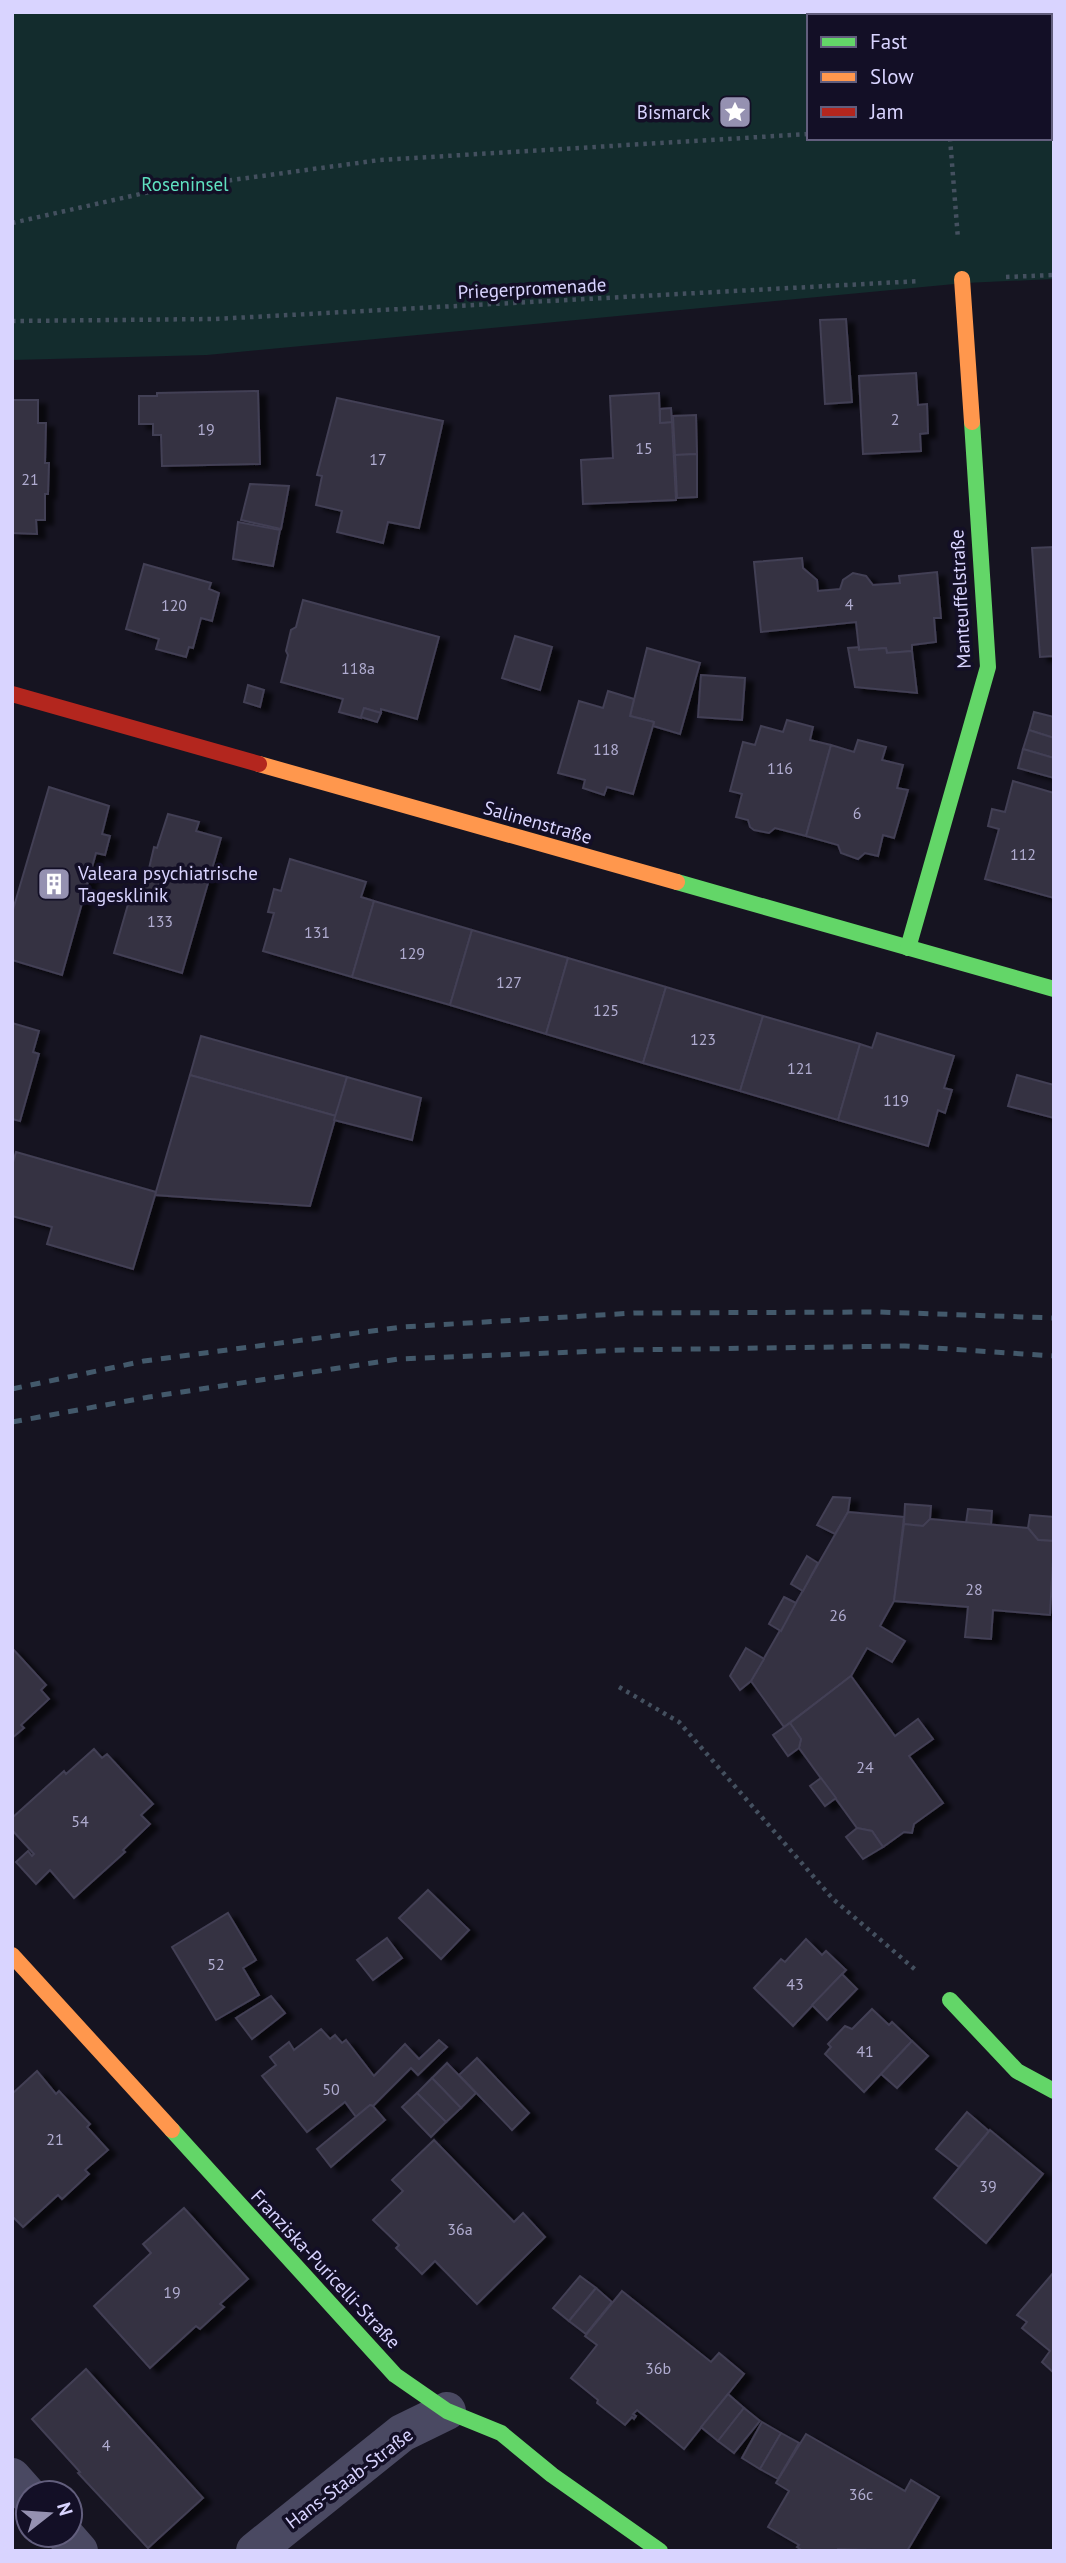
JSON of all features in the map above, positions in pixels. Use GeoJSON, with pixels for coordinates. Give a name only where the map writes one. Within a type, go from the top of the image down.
{"type":"FeatureCollection","features":[{"type":"Feature","properties":{"kind":"street","name":"Manteuffelstraße"},"geometry":{"type":"LineString","coordinates":[[908,948],[988,667],[961,279]]}},
{"type":"Feature","properties":{"kind":"street","name":"Salinenstraße"},"geometry":{"type":"LineString","coordinates":[[12,694],[1054,989]]}},
{"type":"Feature","properties":{"kind":"street","name":"Franziska-Puricelli-Straße"},"geometry":{"type":"LineString","coordinates":[[12,1955],[396,2375],[447,2411],[501,2433],[552,2475],[660,2551]]}},
{"type":"Feature","properties":{"kind":"street"},"geometry":{"type":"LineString","coordinates":[[950,2000],[1017,2071],[1054,2091]]}},
{"type":"Feature","properties":{"kind":"street","name":"Hans-Staab-Straße"},"geometry":{"type":"LineString","coordinates":[[255,2551],[402,2433],[447,2411]]}},
{"type":"Feature","properties":{"kind":"path"},"geometry":{"type":"LineString","coordinates":[[12,223],[158,190],[380,160],[807,134]]}},
{"type":"Feature","properties":{"kind":"path"},"geometry":{"type":"LineString","coordinates":[[950,140],[961,279]]}},
{"type":"Feature","properties":{"kind":"path","name":"Priegerpromenade"},"geometry":{"type":"LineString","coordinates":[[12,321],[215,319],[1054,275]]}},
{"type":"Feature","properties":{"kind":"path"},"geometry":{"type":"LineString","coordinates":[[619,1687],[679,1722],[833,1899],[950,2000]]}},
{"type":"Feature","properties":{"kind":"green space","name":"Roseninsel"},"geometry":{"type":"Polygon","coordinates":[[[12,12],[1054,12],[1054,279],[965,283],[207,355],[12,360],[12,12]]]}},
{"type":"Feature","properties":{"kind":"building"},"geometry":{"type":"Polygon","coordinates":[[[846,319],[852,402],[825,404],[820,320],[846,319]]]}},
{"type":"Feature","properties":{"kind":"building"},"geometry":{"type":"Polygon","coordinates":[[[916,373],[918,405],[927,404],[928,433],[920,434],[921,451],[863,454],[859,376],[916,373]]]}},
{"type":"Feature","properties":{"kind":"building"},"geometry":{"type":"Polygon","coordinates":[[[258,391],[260,464],[162,466],[161,435],[153,435],[153,424],[139,424],[139,396],[157,396],[157,393],[258,391]]]}},
{"type":"Feature","properties":{"kind":"building"},"geometry":{"type":"Polygon","coordinates":[[[659,393],[660,423],[672,422],[676,500],[583,504],[581,460],[613,458],[610,396],[659,393]]]}},
{"type":"Feature","properties":{"kind":"building"},"geometry":{"type":"Polygon","coordinates":[[[337,398],[443,421],[419,528],[388,522],[383,543],[337,532],[342,511],[316,505],[322,476],[317,475],[337,398]]]}},
{"type":"Feature","properties":{"kind":"building"},"geometry":{"type":"Polygon","coordinates":[[[12,400],[38,400],[38,423],[46,423],[45,463],[49,463],[48,494],[45,494],[45,520],[36,520],[37,534],[12,533],[12,400]]]}},
{"type":"Feature","properties":{"kind":"building"},"geometry":{"type":"Polygon","coordinates":[[[671,408],[672,422],[660,423],[660,409],[671,408]]]}},
{"type":"Feature","properties":{"kind":"building"},"geometry":{"type":"Polygon","coordinates":[[[696,415],[697,454],[675,455],[673,416],[696,415]]]}},
{"type":"Feature","properties":{"kind":"building"},"geometry":{"type":"Polygon","coordinates":[[[697,454],[697,497],[677,498],[675,455],[697,454]]]}},
{"type":"Feature","properties":{"kind":"building"},"geometry":{"type":"Polygon","coordinates":[[[250,484],[289,486],[281,529],[241,520],[250,484]]]}},
{"type":"Feature","properties":{"kind":"building"},"geometry":{"type":"Polygon","coordinates":[[[238,522],[280,530],[273,566],[233,559],[238,522]]]}},
{"type":"Feature","properties":{"kind":"building"},"geometry":{"type":"Polygon","coordinates":[[[1054,547],[1054,666],[1053,656],[1040,657],[1032,548],[1054,547]]]}},
{"type":"Feature","properties":{"kind":"building"},"geometry":{"type":"Polygon","coordinates":[[[802,558],[803,568],[817,580],[818,591],[840,589],[843,580],[853,573],[866,576],[873,585],[900,583],[899,576],[937,572],[941,618],[934,618],[936,642],[912,645],[912,651],[887,653],[886,648],[859,650],[856,622],[761,632],[754,562],[802,558]]]}},
{"type":"Feature","properties":{"kind":"building"},"geometry":{"type":"Polygon","coordinates":[[[144,564],[211,583],[209,589],[219,593],[212,621],[201,618],[193,648],[189,647],[186,657],[156,649],[159,639],[126,629],[144,564]]]}},
{"type":"Feature","properties":{"kind":"building"},"geometry":{"type":"Polygon","coordinates":[[[303,600],[439,637],[417,719],[381,709],[381,713],[364,708],[361,718],[339,712],[343,699],[281,682],[291,630],[296,627],[303,600]]]}},
{"type":"Feature","properties":{"kind":"building"},"geometry":{"type":"Polygon","coordinates":[[[515,636],[552,647],[540,690],[502,678],[515,636]]]}},
{"type":"Feature","properties":{"kind":"building"},"geometry":{"type":"Polygon","coordinates":[[[859,647],[859,650],[886,648],[887,653],[912,651],[917,693],[855,687],[848,648],[859,647]]]}},
{"type":"Feature","properties":{"kind":"building"},"geometry":{"type":"Polygon","coordinates":[[[647,648],[700,663],[680,734],[653,726],[654,722],[630,716],[647,648]]]}},
{"type":"Feature","properties":{"kind":"building"},"geometry":{"type":"Polygon","coordinates":[[[701,675],[745,678],[742,720],[698,717],[701,675]]]}},
{"type":"Feature","properties":{"kind":"building"},"geometry":{"type":"Polygon","coordinates":[[[248,685],[264,690],[260,707],[244,702],[248,685]]]}},
{"type":"Feature","properties":{"kind":"building"},"geometry":{"type":"Polygon","coordinates":[[[608,691],[634,699],[630,716],[654,722],[633,794],[607,787],[604,795],[583,788],[585,780],[558,773],[579,701],[603,708],[608,691]]]}},
{"type":"Feature","properties":{"kind":"building"},"geometry":{"type":"Polygon","coordinates":[[[364,708],[381,713],[377,722],[361,717],[364,708]]]}},
{"type":"Feature","properties":{"kind":"building"},"geometry":{"type":"Polygon","coordinates":[[[1034,712],[1054,717],[1054,738],[1029,730],[1034,712]]]}},
{"type":"Feature","properties":{"kind":"building"},"geometry":{"type":"Polygon","coordinates":[[[787,720],[813,727],[810,740],[831,745],[806,836],[775,828],[769,833],[754,830],[748,820],[736,817],[742,794],[730,791],[743,742],[755,745],[761,726],[783,732],[787,720]]]}},
{"type":"Feature","properties":{"kind":"building"},"geometry":{"type":"Polygon","coordinates":[[[1029,730],[1054,738],[1054,758],[1023,749],[1029,730]]]}},
{"type":"Feature","properties":{"kind":"building"},"geometry":{"type":"Polygon","coordinates":[[[858,740],[886,747],[882,760],[903,765],[897,788],[908,790],[894,838],[883,835],[878,856],[865,853],[858,859],[841,853],[838,845],[806,836],[831,745],[854,752],[858,740]]]}},
{"type":"Feature","properties":{"kind":"building"},"geometry":{"type":"Polygon","coordinates":[[[1023,749],[1054,758],[1054,778],[1018,768],[1023,749]]]}},
{"type":"Feature","properties":{"kind":"building"},"geometry":{"type":"Polygon","coordinates":[[[1013,781],[1054,793],[1054,898],[985,879],[999,829],[988,826],[992,809],[1005,812],[1013,781]]]}},
{"type":"Feature","properties":{"kind":"building","name":"Valeara psychiatrische Tagesklinik"},"geometry":{"type":"Polygon","coordinates":[[[49,787],[109,806],[102,834],[110,836],[105,855],[96,853],[62,975],[12,960],[12,913],[49,787]]]}},
{"type":"Feature","properties":{"kind":"building"},"geometry":{"type":"Polygon","coordinates":[[[168,814],[199,822],[196,831],[221,838],[182,973],[114,953],[133,887],[144,890],[154,847],[157,848],[168,814]]]}},
{"type":"Feature","properties":{"kind":"building"},"geometry":{"type":"Polygon","coordinates":[[[290,859],[366,882],[361,897],[374,901],[352,977],[263,951],[274,913],[268,912],[274,889],[281,891],[290,859]]]}},
{"type":"Feature","properties":{"kind":"building"},"geometry":{"type":"Polygon","coordinates":[[[374,901],[472,930],[450,1005],[352,977],[374,901]]]}},
{"type":"Feature","properties":{"kind":"building"},"geometry":{"type":"Polygon","coordinates":[[[472,930],[568,958],[546,1034],[450,1005],[472,930]]]}},
{"type":"Feature","properties":{"kind":"building"},"geometry":{"type":"Polygon","coordinates":[[[568,958],[666,987],[643,1063],[546,1034],[568,958]]]}},
{"type":"Feature","properties":{"kind":"building"},"geometry":{"type":"Polygon","coordinates":[[[666,987],[763,1016],[740,1091],[643,1063],[666,987]]]}},
{"type":"Feature","properties":{"kind":"building"},"geometry":{"type":"Polygon","coordinates":[[[763,1016],[860,1044],[838,1120],[740,1091],[763,1016]]]}},
{"type":"Feature","properties":{"kind":"building"},"geometry":{"type":"Polygon","coordinates":[[[12,1023],[39,1031],[33,1052],[39,1054],[20,1121],[12,1119],[12,1023]]]}},
{"type":"Feature","properties":{"kind":"building"},"geometry":{"type":"Polygon","coordinates":[[[877,1033],[954,1056],[944,1088],[952,1090],[945,1113],[938,1110],[928,1146],[838,1120],[860,1044],[872,1048],[877,1033]]]}},
{"type":"Feature","properties":{"kind":"building"},"geometry":{"type":"Polygon","coordinates":[[[201,1036],[347,1077],[336,1116],[190,1075],[201,1036]]]}},
{"type":"Feature","properties":{"kind":"building"},"geometry":{"type":"Polygon","coordinates":[[[190,1075],[336,1116],[310,1206],[155,1195],[190,1075]]]}},
{"type":"Feature","properties":{"kind":"building"},"geometry":{"type":"Polygon","coordinates":[[[1017,1075],[1054,1085],[1054,1118],[1008,1106],[1017,1075]]]}},
{"type":"Feature","properties":{"kind":"building"},"geometry":{"type":"Polygon","coordinates":[[[347,1077],[421,1098],[412,1140],[334,1120],[347,1077]]]}},
{"type":"Feature","properties":{"kind":"building"},"geometry":{"type":"Polygon","coordinates":[[[16,1152],[156,1192],[133,1269],[47,1244],[52,1227],[12,1216],[12,1166],[16,1152]]]}},
{"type":"Feature","properties":{"kind":"building"},"geometry":{"type":"Polygon","coordinates":[[[833,1497],[850,1498],[848,1512],[835,1534],[817,1525],[833,1497]]]}},
{"type":"Feature","properties":{"kind":"building"},"geometry":{"type":"Polygon","coordinates":[[[905,1504],[931,1506],[930,1519],[923,1526],[904,1524],[905,1504]]]}},
{"type":"Feature","properties":{"kind":"building"},"geometry":{"type":"Polygon","coordinates":[[[968,1509],[992,1511],[991,1525],[966,1523],[968,1509]]]}},
{"type":"Feature","properties":{"kind":"building"},"geometry":{"type":"Polygon","coordinates":[[[848,1512],[904,1517],[894,1601],[880,1626],[905,1641],[892,1662],[867,1648],[851,1676],[784,1727],[751,1681],[848,1512]]]}},
{"type":"Feature","properties":{"kind":"building"},"geometry":{"type":"Polygon","coordinates":[[[1030,1515],[1054,1517],[1054,1541],[1038,1540],[1028,1528],[1030,1515]]]}},
{"type":"Feature","properties":{"kind":"building"},"geometry":{"type":"Polygon","coordinates":[[[930,1519],[1028,1528],[1038,1540],[1054,1541],[1050,1615],[993,1610],[991,1639],[965,1637],[968,1607],[894,1601],[904,1524],[923,1526],[930,1519]]]}},
{"type":"Feature","properties":{"kind":"building"},"geometry":{"type":"Polygon","coordinates":[[[807,1556],[818,1563],[803,1591],[791,1584],[807,1556]]]}},
{"type":"Feature","properties":{"kind":"building"},"geometry":{"type":"Polygon","coordinates":[[[784,1597],[796,1603],[781,1631],[769,1624],[784,1597]]]}},
{"type":"Feature","properties":{"kind":"building"},"geometry":{"type":"Polygon","coordinates":[[[12,1648],[46,1685],[41,1690],[49,1699],[21,1725],[24,1728],[12,1738],[12,1648]]]}},
{"type":"Feature","properties":{"kind":"building"},"geometry":{"type":"Polygon","coordinates":[[[746,1648],[764,1659],[751,1681],[740,1690],[730,1676],[746,1648]]]}},
{"type":"Feature","properties":{"kind":"building"},"geometry":{"type":"Polygon","coordinates":[[[851,1676],[895,1736],[918,1719],[933,1739],[909,1756],[943,1803],[914,1824],[912,1833],[904,1832],[883,1847],[872,1831],[857,1828],[799,1748],[801,1739],[790,1723],[851,1676]]]}},
{"type":"Feature","properties":{"kind":"building"},"geometry":{"type":"Polygon","coordinates":[[[790,1723],[801,1739],[799,1748],[788,1756],[773,1735],[790,1723]]]}},
{"type":"Feature","properties":{"kind":"building"},"geometry":{"type":"Polygon","coordinates":[[[94,1749],[102,1758],[107,1754],[153,1804],[141,1815],[150,1824],[123,1850],[125,1852],[74,1898],[50,1870],[36,1884],[16,1862],[28,1851],[32,1856],[34,1854],[12,1830],[12,1818],[64,1771],[66,1774],[94,1749]]]}},
{"type":"Feature","properties":{"kind":"building"},"geometry":{"type":"Polygon","coordinates":[[[821,1778],[836,1798],[825,1806],[810,1786],[821,1778]]]}},
{"type":"Feature","properties":{"kind":"building"},"geometry":{"type":"Polygon","coordinates":[[[857,1828],[872,1831],[883,1847],[863,1859],[846,1837],[857,1828]]]}},
{"type":"Feature","properties":{"kind":"building"},"geometry":{"type":"Polygon","coordinates":[[[428,1890],[469,1930],[441,1959],[399,1918],[428,1890]]]}},
{"type":"Feature","properties":{"kind":"building"},"geometry":{"type":"Polygon","coordinates":[[[228,1913],[256,1960],[243,1968],[259,1995],[216,2020],[172,1947],[228,1913]]]}},
{"type":"Feature","properties":{"kind":"building"},"geometry":{"type":"Polygon","coordinates":[[[387,1938],[402,1958],[373,1980],[357,1960],[387,1938]]]}},
{"type":"Feature","properties":{"kind":"building"},"geometry":{"type":"Polygon","coordinates":[[[806,1939],[822,1955],[826,1951],[846,1970],[793,2026],[754,1988],[781,1959],[785,1962],[806,1939]]]}},
{"type":"Feature","properties":{"kind":"building"},"geometry":{"type":"Polygon","coordinates":[[[842,1974],[857,1989],[827,2020],[812,2005],[842,1974]]]}},
{"type":"Feature","properties":{"kind":"building"},"geometry":{"type":"Polygon","coordinates":[[[271,1996],[285,2013],[252,2039],[236,2018],[271,1996]]]}},
{"type":"Feature","properties":{"kind":"building"},"geometry":{"type":"Polygon","coordinates":[[[872,2009],[889,2025],[892,2022],[912,2041],[864,2092],[825,2054],[831,2047],[828,2044],[845,2026],[852,2029],[872,2009]]]}},
{"type":"Feature","properties":{"kind":"building"},"geometry":{"type":"Polygon","coordinates":[[[321,2029],[330,2039],[335,2035],[342,2043],[346,2040],[374,2076],[405,2044],[419,2059],[439,2040],[447,2047],[418,2075],[411,2068],[373,2106],[370,2105],[356,2117],[345,2102],[307,2132],[262,2076],[276,2065],[270,2057],[289,2042],[294,2050],[321,2029]]]}},
{"type":"Feature","properties":{"kind":"building"},"geometry":{"type":"Polygon","coordinates":[[[912,2041],[928,2056],[897,2088],[881,2074],[912,2041]]]}},
{"type":"Feature","properties":{"kind":"building"},"geometry":{"type":"Polygon","coordinates":[[[477,2058],[529,2113],[512,2130],[459,2075],[477,2058]]]}},
{"type":"Feature","properties":{"kind":"building"},"geometry":{"type":"Polygon","coordinates":[[[447,2063],[476,2093],[461,2108],[432,2078],[447,2063]]]}},
{"type":"Feature","properties":{"kind":"building"},"geometry":{"type":"Polygon","coordinates":[[[37,2071],[56,2094],[59,2091],[90,2124],[87,2127],[108,2150],[85,2170],[89,2174],[62,2199],[58,2195],[23,2227],[12,2216],[12,2094],[37,2071]]]}},
{"type":"Feature","properties":{"kind":"building"},"geometry":{"type":"Polygon","coordinates":[[[432,2078],[461,2108],[446,2122],[417,2093],[432,2078]]]}},
{"type":"Feature","properties":{"kind":"building"},"geometry":{"type":"Polygon","coordinates":[[[417,2093],[446,2122],[431,2137],[402,2107],[417,2093]]]}},
{"type":"Feature","properties":{"kind":"building"},"geometry":{"type":"Polygon","coordinates":[[[370,2105],[385,2120],[331,2167],[317,2149],[370,2105]]]}},
{"type":"Feature","properties":{"kind":"building"},"geometry":{"type":"Polygon","coordinates":[[[967,2112],[989,2131],[959,2167],[936,2149],[967,2112]]]}},
{"type":"Feature","properties":{"kind":"building"},"geometry":{"type":"Polygon","coordinates":[[[990,2130],[1043,2174],[986,2243],[934,2198],[990,2130]]]}},
{"type":"Feature","properties":{"kind":"building"},"geometry":{"type":"Polygon","coordinates":[[[434,2140],[514,2222],[523,2213],[545,2237],[477,2304],[435,2261],[422,2274],[396,2248],[399,2245],[373,2220],[403,2191],[392,2180],[434,2140]]]}},
{"type":"Feature","properties":{"kind":"building"},"geometry":{"type":"Polygon","coordinates":[[[184,2208],[248,2279],[220,2304],[224,2307],[200,2329],[196,2326],[150,2368],[94,2306],[151,2253],[143,2244],[184,2208]]]}},
{"type":"Feature","properties":{"kind":"building"},"geometry":{"type":"Polygon","coordinates":[[[1054,2272],[1054,2373],[1042,2362],[1050,2351],[1022,2328],[1027,2322],[1017,2315],[1054,2272]]]}},
{"type":"Feature","properties":{"kind":"building"},"geometry":{"type":"Polygon","coordinates":[[[580,2276],[596,2288],[569,2321],[553,2308],[580,2276]]]}},
{"type":"Feature","properties":{"kind":"building"},"geometry":{"type":"Polygon","coordinates":[[[596,2288],[612,2302],[586,2334],[569,2321],[596,2288]]]}},
{"type":"Feature","properties":{"kind":"building"},"geometry":{"type":"Polygon","coordinates":[[[622,2291],[711,2362],[719,2353],[744,2374],[684,2449],[637,2410],[633,2414],[636,2416],[634,2419],[632,2417],[625,2425],[571,2378],[597,2345],[585,2336],[622,2291]]]}},
{"type":"Feature","properties":{"kind":"building"},"geometry":{"type":"Polygon","coordinates":[[[86,2369],[203,2498],[148,2548],[32,2419],[86,2369]]]}},
{"type":"Feature","properties":{"kind":"building"},"geometry":{"type":"Polygon","coordinates":[[[728,2394],[744,2408],[718,2441],[701,2427],[728,2394]]]}},
{"type":"Feature","properties":{"kind":"building"},"geometry":{"type":"Polygon","coordinates":[[[744,2408],[760,2421],[734,2453],[718,2441],[744,2408]]]}},
{"type":"Feature","properties":{"kind":"building"},"geometry":{"type":"Polygon","coordinates":[[[762,2422],[781,2433],[760,2469],[742,2458],[762,2422]]]}},
{"type":"Feature","properties":{"kind":"building"},"geometry":{"type":"Polygon","coordinates":[[[781,2433],[799,2443],[778,2479],[760,2469],[781,2433]]]}},
{"type":"Feature","properties":{"kind":"building"},"geometry":{"type":"Polygon","coordinates":[[[806,2434],[905,2491],[911,2480],[939,2497],[907,2551],[803,2551],[797,2547],[799,2545],[768,2527],[789,2491],[776,2483],[806,2434]]]}},
{"type":"Feature","properties":{"kind":"railway"},"geometry":{"type":"LineString","coordinates":[[12,1389],[144,1361],[402,1327],[634,1313],[879,1312],[1054,1318]]}},
{"type":"Feature","properties":{"kind":"railway"},"geometry":{"type":"LineString","coordinates":[[12,1422],[149,1397],[398,1359],[624,1350],[905,1346],[1054,1356]]}},
{"type":"Feature","properties":{"kind":"traffic: fast"},"geometry":{"type":"LineString","coordinates":[[908,948],[988,667],[972,422]]}},
{"type":"Feature","properties":{"kind":"traffic: fast"},"geometry":{"type":"LineString","coordinates":[[677,882],[1054,989]]}},
{"type":"Feature","properties":{"kind":"traffic: fast"},"geometry":{"type":"LineString","coordinates":[[950,2000],[1017,2071],[1054,2091]]}},
{"type":"Feature","properties":{"kind":"traffic: fast"},"geometry":{"type":"LineString","coordinates":[[172,2130],[395,2375],[447,2411],[501,2433],[552,2475],[660,2551]]}},
{"type":"Feature","properties":{"kind":"traffic: slow"},"geometry":{"type":"LineString","coordinates":[[962,279],[972,422]]}},
{"type":"Feature","properties":{"kind":"traffic: slow"},"geometry":{"type":"LineString","coordinates":[[259,764],[677,882]]}},
{"type":"Feature","properties":{"kind":"traffic: slow"},"geometry":{"type":"LineString","coordinates":[[12,1955],[172,2130]]}},
{"type":"Feature","properties":{"kind":"traffic: jam"},"geometry":{"type":"LineString","coordinates":[[12,694],[259,764]]}},
{"type":"Feature","properties":{"kind":"place","name":"Bismarck"},"geometry":{"type":"Point","coordinates":[735,112]}},
{"type":"Feature","properties":{"kind":"place","name":"Valeara psychiatrische Tagesklinik"},"geometry":{"type":"Point","coordinates":[54,884]}}]}
